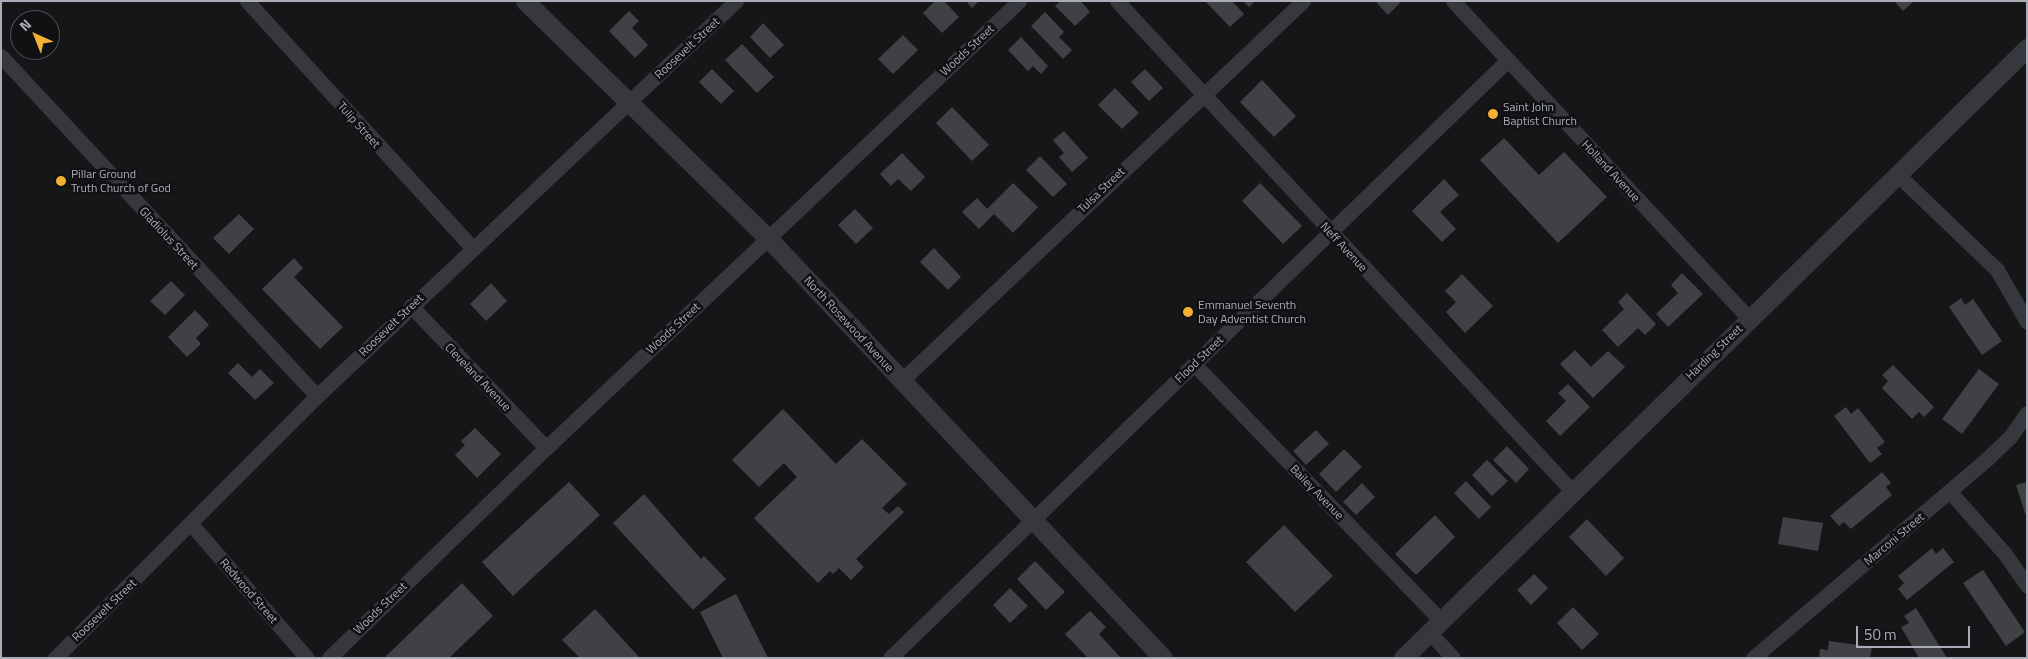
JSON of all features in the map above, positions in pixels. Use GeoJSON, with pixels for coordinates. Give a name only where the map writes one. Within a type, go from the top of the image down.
{"type":"FeatureCollection","features":[{"type":"Feature","properties":{"kind":"street","name":"Tulip Street"},"geometry":{"type":"LineString","coordinates":[[247,1],[472,247]]}},
{"type":"Feature","properties":{"kind":"street","name":"North Rosewood Avenue"},"geometry":{"type":"LineString","coordinates":[[525,1],[630,101],[768,238],[1163,658]]}},
{"type":"Feature","properties":{"kind":"street","name":"Roosevelt Street"},"geometry":{"type":"LineString","coordinates":[[55,658],[317,396],[472,247],[736,1]]}},
{"type":"Feature","properties":{"kind":"street","name":"Woods Street"},"geometry":{"type":"LineString","coordinates":[[329,658],[546,448],[1019,1]]}},
{"type":"Feature","properties":{"kind":"street","name":"Neff Avenue"},"geometry":{"type":"LineString","coordinates":[[1117,1],[1204,92],[1331,234],[1572,491]]}},
{"type":"Feature","properties":{"kind":"street","name":"Tulsa Street"},"geometry":{"type":"LineString","coordinates":[[902,380],[1204,92],[1303,1]]}},
{"type":"Feature","properties":{"kind":"street","name":"Holland Avenue"},"geometry":{"type":"LineString","coordinates":[[1453,1],[1749,318]]}},
{"type":"Feature","properties":{"kind":"street","name":"Harding Street"},"geometry":{"type":"LineString","coordinates":[[1402,658],[2027,48]]}},
{"type":"Feature","properties":{"kind":"street","name":"Gladiolus Street"},"geometry":{"type":"LineString","coordinates":[[1,56],[317,396]]}},
{"type":"Feature","properties":{"kind":"street","name":"Flood Street"},"geometry":{"type":"LineString","coordinates":[[890,658],[1331,234],[1508,60]]}},
{"type":"Feature","properties":{"kind":"street"},"geometry":{"type":"LineString","coordinates":[[1897,174],[1997,270],[2027,322]]}},
{"type":"Feature","properties":{"kind":"street","name":"Cleveland Avenue"},"geometry":{"type":"LineString","coordinates":[[411,306],[546,448]]}},
{"type":"Feature","properties":{"kind":"street","name":"Bailey Avenue"},"geometry":{"type":"LineString","coordinates":[[1194,364],[1435,626],[1453,658]]}},
{"type":"Feature","properties":{"kind":"street","name":"Marconi Street"},"geometry":{"type":"LineString","coordinates":[[1753,658],[1950,492],[2010,438],[2027,413]]}},
{"type":"Feature","properties":{"kind":"street"},"geometry":{"type":"LineString","coordinates":[[1950,492],[2005,554],[2027,586]]}},
{"type":"Feature","properties":{"kind":"street","name":"Redwood Street"},"geometry":{"type":"LineString","coordinates":[[191,524],[306,658]]}},
{"type":"Feature","properties":{"kind":"building"},"geometry":{"type":"Polygon","coordinates":[[[935,1],[944,1],[959,17],[942,33],[923,13],[935,1]]]}},
{"type":"Feature","properties":{"kind":"building"},"geometry":{"type":"Polygon","coordinates":[[[966,1],[979,1],[972,8],[966,1]]]}},
{"type":"Feature","properties":{"kind":"building"},"geometry":{"type":"Polygon","coordinates":[[[1060,1],[1081,1],[1090,12],[1075,26],[1055,6],[1060,1]]]}},
{"type":"Feature","properties":{"kind":"building"},"geometry":{"type":"Polygon","coordinates":[[[1205,1],[1232,1],[1244,14],[1230,27],[1205,1]]]}},
{"type":"Feature","properties":{"kind":"building"},"geometry":{"type":"Polygon","coordinates":[[[1243,1],[1255,1],[1249,7],[1243,1]]]}},
{"type":"Feature","properties":{"kind":"building"},"geometry":{"type":"Polygon","coordinates":[[[1375,1],[1399,1],[1400,3],[1388,15],[1375,1]]]}},
{"type":"Feature","properties":{"kind":"building"},"geometry":{"type":"Polygon","coordinates":[[[1894,1],[1914,1],[1903,11],[1894,1]]]}},
{"type":"Feature","properties":{"kind":"building"},"geometry":{"type":"Polygon","coordinates":[[[629,11],[639,21],[632,28],[648,45],[635,58],[609,31],[629,11]]]}},
{"type":"Feature","properties":{"kind":"building"},"geometry":{"type":"Polygon","coordinates":[[[1045,12],[1064,32],[1059,37],[1072,50],[1063,59],[1031,26],[1045,12]]]}},
{"type":"Feature","properties":{"kind":"building"},"geometry":{"type":"Polygon","coordinates":[[[763,23],[784,45],[770,58],[750,37],[763,23]]]}},
{"type":"Feature","properties":{"kind":"building"},"geometry":{"type":"Polygon","coordinates":[[[903,35],[918,50],[893,74],[878,59],[903,35]]]}},
{"type":"Feature","properties":{"kind":"building"},"geometry":{"type":"Polygon","coordinates":[[[1021,37],[1048,66],[1041,74],[1033,66],[1028,71],[1008,50],[1021,37]]]}},
{"type":"Feature","properties":{"kind":"building"},"geometry":{"type":"Polygon","coordinates":[[[742,44],[774,77],[757,93],[725,60],[742,44]]]}},
{"type":"Feature","properties":{"kind":"building"},"geometry":{"type":"Polygon","coordinates":[[[712,69],[734,91],[721,104],[699,82],[712,69]]]}},
{"type":"Feature","properties":{"kind":"building"},"geometry":{"type":"Polygon","coordinates":[[[1145,69],[1163,88],[1149,101],[1131,82],[1145,69]]]}},
{"type":"Feature","properties":{"kind":"building"},"geometry":{"type":"Polygon","coordinates":[[[1262,80],[1296,116],[1274,137],[1240,102],[1262,80]]]}},
{"type":"Feature","properties":{"kind":"building"},"geometry":{"type":"Polygon","coordinates":[[[1115,88],[1139,113],[1122,129],[1098,105],[1115,88]]]}},
{"type":"Feature","properties":{"kind":"building"},"geometry":{"type":"Polygon","coordinates":[[[952,107],[989,145],[972,161],[936,123],[952,107]]]}},
{"type":"Feature","properties":{"kind":"building"},"geometry":{"type":"Polygon","coordinates":[[[1064,131],[1088,158],[1072,172],[1059,157],[1064,153],[1053,140],[1064,131]]]}},
{"type":"Feature","properties":{"kind":"building"},"geometry":{"type":"Polygon","coordinates":[[[1504,138],[1539,175],[1564,152],[1607,197],[1558,243],[1480,160],[1504,138]]]}},
{"type":"Feature","properties":{"kind":"building"},"geometry":{"type":"Polygon","coordinates":[[[902,153],[925,177],[911,191],[898,179],[891,186],[880,174],[902,153]]]}},
{"type":"Feature","properties":{"kind":"building"},"geometry":{"type":"Polygon","coordinates":[[[1040,156],[1067,184],[1053,197],[1026,170],[1040,156]]]}},
{"type":"Feature","properties":{"kind":"building"},"geometry":{"type":"Polygon","coordinates":[[[1444,179],[1459,195],[1440,212],[1456,229],[1442,242],[1412,211],[1444,179]]]}},
{"type":"Feature","properties":{"kind":"building"},"geometry":{"type":"Polygon","coordinates":[[[1013,183],[1038,207],[1013,233],[994,214],[979,229],[962,212],[977,198],[987,209],[1013,183]]]}},
{"type":"Feature","properties":{"kind":"building"},"geometry":{"type":"Polygon","coordinates":[[[1260,183],[1302,226],[1283,244],[1242,201],[1260,183]]]}},
{"type":"Feature","properties":{"kind":"building"},"geometry":{"type":"Polygon","coordinates":[[[855,209],[873,228],[856,244],[838,225],[855,209]]]}},
{"type":"Feature","properties":{"kind":"building"},"geometry":{"type":"Polygon","coordinates":[[[239,214],[254,229],[229,254],[213,238],[239,214]]]}},
{"type":"Feature","properties":{"kind":"building"},"geometry":{"type":"Polygon","coordinates":[[[934,248],[961,277],[948,290],[920,262],[934,248]]]}},
{"type":"Feature","properties":{"kind":"building"},"geometry":{"type":"Polygon","coordinates":[[[294,258],[303,268],[294,277],[343,327],[320,349],[262,289],[294,258]]]}},
{"type":"Feature","properties":{"kind":"building"},"geometry":{"type":"Polygon","coordinates":[[[1682,273],[1703,294],[1668,327],[1656,314],[1678,293],[1671,285],[1682,273]]]}},
{"type":"Feature","properties":{"kind":"building"},"geometry":{"type":"Polygon","coordinates":[[[1462,274],[1493,306],[1465,333],[1446,312],[1456,302],[1445,291],[1462,274]]]}},
{"type":"Feature","properties":{"kind":"building"},"geometry":{"type":"Polygon","coordinates":[[[171,281],[185,295],[165,315],[150,301],[171,281]]]}},
{"type":"Feature","properties":{"kind":"building"},"geometry":{"type":"Polygon","coordinates":[[[491,283],[507,301],[486,321],[470,304],[491,283]]]}},
{"type":"Feature","properties":{"kind":"building"},"geometry":{"type":"Polygon","coordinates":[[[1627,293],[1656,324],[1645,335],[1638,328],[1618,347],[1602,330],[1624,309],[1618,302],[1627,293]]]}},
{"type":"Feature","properties":{"kind":"building"},"geometry":{"type":"Polygon","coordinates":[[[1961,298],[1965,305],[1973,299],[2002,341],[1982,355],[1949,307],[1961,298]]]}},
{"type":"Feature","properties":{"kind":"building"},"geometry":{"type":"Polygon","coordinates":[[[195,310],[209,325],[196,338],[201,344],[187,357],[168,337],[195,310]]]}},
{"type":"Feature","properties":{"kind":"building"},"geometry":{"type":"Polygon","coordinates":[[[1575,350],[1591,367],[1608,351],[1625,367],[1593,398],[1560,364],[1575,350]]]}},
{"type":"Feature","properties":{"kind":"building"},"geometry":{"type":"Polygon","coordinates":[[[238,363],[252,377],[260,369],[274,383],[255,400],[228,373],[238,363]]]}},
{"type":"Feature","properties":{"kind":"building"},"geometry":{"type":"Polygon","coordinates":[[[1893,365],[1934,407],[1924,417],[1919,412],[1912,419],[1882,388],[1888,381],[1882,375],[1893,365]]]}},
{"type":"Feature","properties":{"kind":"building"},"geometry":{"type":"Polygon","coordinates":[[[1979,369],[1999,384],[1962,434],[1942,419],[1979,369]]]}},
{"type":"Feature","properties":{"kind":"building"},"geometry":{"type":"Polygon","coordinates":[[[1568,384],[1590,407],[1560,436],[1546,421],[1566,401],[1558,393],[1568,384]]]}},
{"type":"Feature","properties":{"kind":"building"},"geometry":{"type":"Polygon","coordinates":[[[1846,407],[1851,414],[1858,408],[1885,442],[1877,448],[1882,454],[1870,463],[1834,416],[1846,407]]]}},
{"type":"Feature","properties":{"kind":"building"},"geometry":{"type":"Polygon","coordinates":[[[783,409],[836,464],[862,439],[907,484],[882,508],[889,514],[898,506],[904,512],[856,559],[864,567],[851,580],[839,568],[833,574],[830,571],[818,583],[754,518],[797,477],[784,463],[759,487],[732,460],[783,409]]]}},
{"type":"Feature","properties":{"kind":"building"},"geometry":{"type":"Polygon","coordinates":[[[475,428],[501,454],[477,478],[455,455],[465,445],[461,441],[475,428]]]}},
{"type":"Feature","properties":{"kind":"building"},"geometry":{"type":"Polygon","coordinates":[[[1316,430],[1329,444],[1306,465],[1293,451],[1316,430]]]}},
{"type":"Feature","properties":{"kind":"building"},"geometry":{"type":"Polygon","coordinates":[[[1507,446],[1529,469],[1516,483],[1493,460],[1507,446]]]}},
{"type":"Feature","properties":{"kind":"building"},"geometry":{"type":"Polygon","coordinates":[[[1344,449],[1362,467],[1336,492],[1319,474],[1344,449]]]}},
{"type":"Feature","properties":{"kind":"building"},"geometry":{"type":"Polygon","coordinates":[[[1487,460],[1508,481],[1492,496],[1472,475],[1487,460]]]}},
{"type":"Feature","properties":{"kind":"building"},"geometry":{"type":"Polygon","coordinates":[[[1882,472],[1891,483],[1886,487],[1892,495],[1851,529],[1844,522],[1839,526],[1830,516],[1882,472]]]}},
{"type":"Feature","properties":{"kind":"building"},"geometry":{"type":"Polygon","coordinates":[[[1466,481],[1491,507],[1479,519],[1454,493],[1466,481]]]}},
{"type":"Feature","properties":{"kind":"building"},"geometry":{"type":"Polygon","coordinates":[[[569,482],[600,515],[513,596],[482,562],[569,482]]]}},
{"type":"Feature","properties":{"kind":"building"},"geometry":{"type":"Polygon","coordinates":[[[2027,482],[2027,516],[2026,516],[2016,485],[2027,482]]]}},
{"type":"Feature","properties":{"kind":"building"},"geometry":{"type":"Polygon","coordinates":[[[1362,483],[1375,497],[1356,515],[1343,502],[1362,483]]]}},
{"type":"Feature","properties":{"kind":"building"},"geometry":{"type":"Polygon","coordinates":[[[644,494],[701,559],[704,556],[726,579],[693,610],[613,523],[644,494]]]}},
{"type":"Feature","properties":{"kind":"building"},"geometry":{"type":"Polygon","coordinates":[[[1435,515],[1455,537],[1416,575],[1395,554],[1435,515]]]}},
{"type":"Feature","properties":{"kind":"building"},"geometry":{"type":"Polygon","coordinates":[[[1783,517],[1823,523],[1818,551],[1778,544],[1783,517]]]}},
{"type":"Feature","properties":{"kind":"building"},"geometry":{"type":"Polygon","coordinates":[[[1587,519],[1624,558],[1606,576],[1569,537],[1587,519]]]}},
{"type":"Feature","properties":{"kind":"building"},"geometry":{"type":"Polygon","coordinates":[[[1284,525],[1333,576],[1295,612],[1246,562],[1284,525]]]}},
{"type":"Feature","properties":{"kind":"building"},"geometry":{"type":"Polygon","coordinates":[[[1932,548],[1936,554],[1943,548],[1954,562],[1907,600],[1898,589],[1904,583],[1898,576],[1932,548]]]}},
{"type":"Feature","properties":{"kind":"building"},"geometry":{"type":"Polygon","coordinates":[[[1035,561],[1065,592],[1046,610],[1017,579],[1035,561]]]}},
{"type":"Feature","properties":{"kind":"building"},"geometry":{"type":"Polygon","coordinates":[[[1983,570],[2025,632],[2006,646],[1963,583],[1983,570]]]}},
{"type":"Feature","properties":{"kind":"building"},"geometry":{"type":"Polygon","coordinates":[[[1534,574],[1548,588],[1531,605],[1517,590],[1534,574]]]}},
{"type":"Feature","properties":{"kind":"building"},"geometry":{"type":"Polygon","coordinates":[[[462,583],[493,616],[449,658],[384,658],[462,583]]]}},
{"type":"Feature","properties":{"kind":"building"},"geometry":{"type":"Polygon","coordinates":[[[1010,588],[1028,606],[1010,623],[993,605],[1010,588]]]}},
{"type":"Feature","properties":{"kind":"building"},"geometry":{"type":"Polygon","coordinates":[[[736,594],[768,658],[723,658],[700,612],[736,594]]]}},
{"type":"Feature","properties":{"kind":"building"},"geometry":{"type":"Polygon","coordinates":[[[1573,607],[1599,634],[1582,650],[1557,623],[1573,607]]]}},
{"type":"Feature","properties":{"kind":"building"},"geometry":{"type":"Polygon","coordinates":[[[1916,608],[1947,658],[1919,658],[1901,627],[1909,623],[1904,616],[1916,608]]]}},
{"type":"Feature","properties":{"kind":"building"},"geometry":{"type":"Polygon","coordinates":[[[595,609],[640,658],[580,658],[562,640],[595,609]]]}},
{"type":"Feature","properties":{"kind":"building"},"geometry":{"type":"Polygon","coordinates":[[[1090,611],[1106,627],[1099,634],[1121,658],[1088,658],[1065,634],[1090,611]]]}},
{"type":"Feature","properties":{"kind":"building"},"geometry":{"type":"Polygon","coordinates":[[[1829,641],[1872,647],[1870,658],[1819,658],[1820,649],[1828,650],[1829,641]]]}},
{"type":"Feature","properties":{"kind":"place","name":"Saint John Baptist Church"},"geometry":{"type":"Point","coordinates":[1493,114]}},
{"type":"Feature","properties":{"kind":"place","name":"Pillar Ground Truth Church of God"},"geometry":{"type":"Point","coordinates":[61,181]}},
{"type":"Feature","properties":{"kind":"place","name":"Emmanuel Seventh Day Adventist Church"},"geometry":{"type":"Point","coordinates":[1188,312]}}]}
